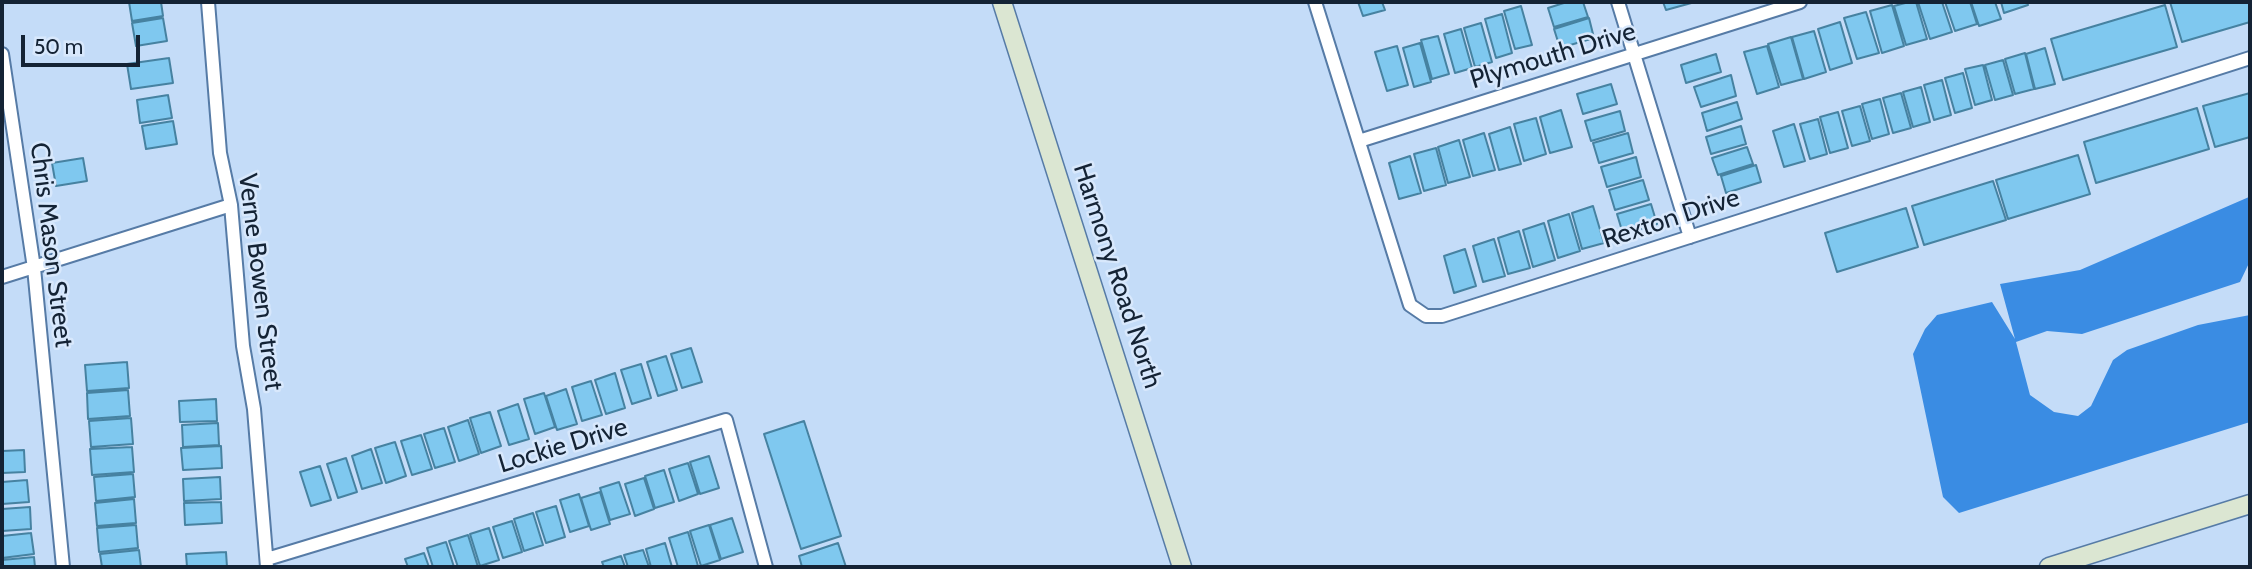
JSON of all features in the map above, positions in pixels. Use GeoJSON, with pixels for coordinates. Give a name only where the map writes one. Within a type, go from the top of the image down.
{"type":"FeatureCollection","features":[{"type":"Feature","properties":{"kind":"main road","name":"Harmony Road North"},"geometry":{"type":"LineString","coordinates":[[1002,2],[1182,567]]}},
{"type":"Feature","properties":{"kind":"main road"},"geometry":{"type":"LineString","coordinates":[[2049,567],[2250,504]]}},
{"type":"Feature","properties":{"kind":"street","name":"Verne Bowen Street"},"geometry":{"type":"LineString","coordinates":[[208,2],[220,153],[231,205],[243,346],[254,409],[267,563]]}},
{"type":"Feature","properties":{"kind":"street","name":"Rexton Drive"},"geometry":{"type":"LineString","coordinates":[[1315,2],[1410,305],[1426,316],[1442,316],[2250,58]]}},
{"type":"Feature","properties":{"kind":"street"},"geometry":{"type":"LineString","coordinates":[[1618,2],[1690,237]]}},
{"type":"Feature","properties":{"kind":"street","name":"Plymouth Drive"},"geometry":{"type":"LineString","coordinates":[[1359,141],[1800,2]]}},
{"type":"Feature","properties":{"kind":"street","name":"Chris Mason Street"},"geometry":{"type":"LineString","coordinates":[[2,54],[34,268],[63,567]]}},
{"type":"Feature","properties":{"kind":"street"},"geometry":{"type":"LineString","coordinates":[[2,277],[231,205]]}},
{"type":"Feature","properties":{"kind":"street","name":"Lockie Drive"},"geometry":{"type":"LineString","coordinates":[[267,563],[726,420],[766,567]]}},
{"type":"Feature","properties":{"kind":"water"},"geometry":{"type":"Polygon","coordinates":[[[2249,197],[2250,261],[2240,282],[2082,334],[2047,331],[2016,342],[2030,395],[2054,412],[2078,416],[2091,406],[2113,360],[2127,350],[2198,325],[2250,315],[2250,422],[1959,513],[1943,497],[1913,354],[1925,329],[1937,315],[1992,302],[2015,339],[2000,284],[2080,270],[2249,197]]]}},
{"type":"Feature","properties":{"kind":"building"},"geometry":{"type":"Polygon","coordinates":[[[129,2],[161,2],[163,16],[132,21],[129,2]]]}},
{"type":"Feature","properties":{"kind":"building"},"geometry":{"type":"Polygon","coordinates":[[[1358,2],[1382,2],[1385,10],[1363,16],[1358,2]]]}},
{"type":"Feature","properties":{"kind":"building"},"geometry":{"type":"Polygon","coordinates":[[[1567,2],[1583,2],[1588,17],[1554,27],[1548,8],[1567,2]]]}},
{"type":"Feature","properties":{"kind":"building"},"geometry":{"type":"Polygon","coordinates":[[[1663,2],[1695,2],[1666,10],[1663,2]]]}},
{"type":"Feature","properties":{"kind":"building"},"geometry":{"type":"Polygon","coordinates":[[[1916,2],[1927,39],[1906,45],[1894,6],[1916,2]]]}},
{"type":"Feature","properties":{"kind":"building"},"geometry":{"type":"Polygon","coordinates":[[[1918,2],[1942,2],[1952,32],[1930,39],[1918,2]]]}},
{"type":"Feature","properties":{"kind":"building"},"geometry":{"type":"Polygon","coordinates":[[[1945,2],[1970,2],[1977,24],[1955,31],[1945,2]]]}},
{"type":"Feature","properties":{"kind":"building"},"geometry":{"type":"Polygon","coordinates":[[[1971,2],[1995,2],[2001,19],[1979,26],[1971,2]]]}},
{"type":"Feature","properties":{"kind":"building"},"geometry":{"type":"Polygon","coordinates":[[[2001,2],[2027,2],[2028,5],[2004,13],[2001,2]]]}},
{"type":"Feature","properties":{"kind":"building"},"geometry":{"type":"Polygon","coordinates":[[[2170,2],[2250,2],[2250,22],[2182,42],[2170,2]]]}},
{"type":"Feature","properties":{"kind":"building"},"geometry":{"type":"Polygon","coordinates":[[[1892,5],[1904,46],[1882,53],[1870,11],[1892,5]]]}},
{"type":"Feature","properties":{"kind":"building"},"geometry":{"type":"Polygon","coordinates":[[[2165,5],[2177,47],[2063,80],[2051,39],[2165,5]]]}},
{"type":"Feature","properties":{"kind":"building"},"geometry":{"type":"Polygon","coordinates":[[[1521,6],[1532,45],[1515,49],[1504,11],[1521,6]]]}},
{"type":"Feature","properties":{"kind":"building"},"geometry":{"type":"Polygon","coordinates":[[[1866,12],[1879,53],[1857,59],[1844,18],[1866,12]]]}},
{"type":"Feature","properties":{"kind":"building"},"geometry":{"type":"Polygon","coordinates":[[[1502,14],[1512,53],[1496,58],[1485,19],[1502,14]]]}},
{"type":"Feature","properties":{"kind":"building"},"geometry":{"type":"Polygon","coordinates":[[[163,18],[167,41],[136,46],[132,23],[163,18]]]}},
{"type":"Feature","properties":{"kind":"building"},"geometry":{"type":"Polygon","coordinates":[[[1589,18],[1594,38],[1560,48],[1554,29],[1589,18]]]}},
{"type":"Feature","properties":{"kind":"building"},"geometry":{"type":"Polygon","coordinates":[[[1840,22],[1852,63],[1830,70],[1818,29],[1840,22]]]}},
{"type":"Feature","properties":{"kind":"building"},"geometry":{"type":"Polygon","coordinates":[[[1481,23],[1492,62],[1475,67],[1464,28],[1481,23]]]}},
{"type":"Feature","properties":{"kind":"building"},"geometry":{"type":"Polygon","coordinates":[[[1461,29],[1472,68],[1455,73],[1444,34],[1461,29]]]}},
{"type":"Feature","properties":{"kind":"building"},"geometry":{"type":"Polygon","coordinates":[[[1814,31],[1826,72],[1804,79],[1792,37],[1814,31]]]}},
{"type":"Feature","properties":{"kind":"building"},"geometry":{"type":"Polygon","coordinates":[[[1438,36],[1449,74],[1432,79],[1421,40],[1438,36]]]}},
{"type":"Feature","properties":{"kind":"building"},"geometry":{"type":"Polygon","coordinates":[[[1791,37],[1803,79],[1781,85],[1768,44],[1791,37]]]}},
{"type":"Feature","properties":{"kind":"building"},"geometry":{"type":"Polygon","coordinates":[[[1420,43],[1431,82],[1414,87],[1403,48],[1420,43]]]}},
{"type":"Feature","properties":{"kind":"building"},"geometry":{"type":"Polygon","coordinates":[[[1397,46],[1408,85],[1387,91],[1375,52],[1397,46]]]}},
{"type":"Feature","properties":{"kind":"building"},"geometry":{"type":"Polygon","coordinates":[[[1767,46],[1779,87],[1757,94],[1744,52],[1767,46]]]}},
{"type":"Feature","properties":{"kind":"building"},"geometry":{"type":"Polygon","coordinates":[[[2045,48],[2055,84],[2035,89],[2026,54],[2045,48]]]}},
{"type":"Feature","properties":{"kind":"building"},"geometry":{"type":"Polygon","coordinates":[[[2025,53],[2034,89],[2015,94],[2005,59],[2025,53]]]}},
{"type":"Feature","properties":{"kind":"building"},"geometry":{"type":"Polygon","coordinates":[[[1716,54],[1721,72],[1686,83],[1681,65],[1716,54]]]}},
{"type":"Feature","properties":{"kind":"building"},"geometry":{"type":"Polygon","coordinates":[[[169,58],[173,83],[131,89],[127,64],[169,58]]]}},
{"type":"Feature","properties":{"kind":"building"},"geometry":{"type":"Polygon","coordinates":[[[2003,60],[2013,95],[1995,100],[1985,65],[2003,60]]]}},
{"type":"Feature","properties":{"kind":"building"},"geometry":{"type":"Polygon","coordinates":[[[1983,65],[1992,100],[1975,105],[1965,69],[1983,65]]]}},
{"type":"Feature","properties":{"kind":"building"},"geometry":{"type":"Polygon","coordinates":[[[1963,73],[1972,108],[1955,113],[1945,78],[1963,73]]]}},
{"type":"Feature","properties":{"kind":"building"},"geometry":{"type":"Polygon","coordinates":[[[1731,75],[1736,96],[1701,107],[1694,87],[1731,75]]]}},
{"type":"Feature","properties":{"kind":"building"},"geometry":{"type":"Polygon","coordinates":[[[1942,80],[1951,115],[1934,120],[1924,85],[1942,80]]]}},
{"type":"Feature","properties":{"kind":"building"},"geometry":{"type":"Polygon","coordinates":[[[1611,84],[1617,104],[1583,114],[1577,94],[1611,84]]]}},
{"type":"Feature","properties":{"kind":"building"},"geometry":{"type":"Polygon","coordinates":[[[1921,87],[1930,122],[1913,127],[1903,92],[1921,87]]]}},
{"type":"Feature","properties":{"kind":"building"},"geometry":{"type":"Polygon","coordinates":[[[1901,93],[1911,128],[1893,133],[1883,98],[1901,93]]]}},
{"type":"Feature","properties":{"kind":"building"},"geometry":{"type":"Polygon","coordinates":[[[2250,93],[2250,137],[2215,147],[2203,106],[2250,93]]]}},
{"type":"Feature","properties":{"kind":"building"},"geometry":{"type":"Polygon","coordinates":[[[168,95],[172,118],[140,123],[137,100],[168,95]]]}},
{"type":"Feature","properties":{"kind":"building"},"geometry":{"type":"Polygon","coordinates":[[[1880,99],[1889,134],[1872,139],[1862,104],[1880,99]]]}},
{"type":"Feature","properties":{"kind":"building"},"geometry":{"type":"Polygon","coordinates":[[[1737,102],[1742,119],[1707,131],[1702,113],[1737,102]]]}},
{"type":"Feature","properties":{"kind":"building"},"geometry":{"type":"Polygon","coordinates":[[[1860,106],[1870,141],[1852,146],[1842,111],[1860,106]]]}},
{"type":"Feature","properties":{"kind":"building"},"geometry":{"type":"Polygon","coordinates":[[[2197,108],[2209,149],[2096,183],[2084,142],[2197,108]]]}},
{"type":"Feature","properties":{"kind":"building"},"geometry":{"type":"Polygon","coordinates":[[[1561,110],[1572,147],[1550,153],[1540,117],[1561,110]]]}},
{"type":"Feature","properties":{"kind":"building"},"geometry":{"type":"Polygon","coordinates":[[[1620,111],[1625,131],[1591,141],[1585,121],[1620,111]]]}},
{"type":"Feature","properties":{"kind":"building"},"geometry":{"type":"Polygon","coordinates":[[[1838,112],[1848,148],[1830,153],[1820,117],[1838,112]]]}},
{"type":"Feature","properties":{"kind":"building"},"geometry":{"type":"Polygon","coordinates":[[[1536,118],[1546,154],[1524,161],[1514,124],[1536,118]]]}},
{"type":"Feature","properties":{"kind":"building"},"geometry":{"type":"Polygon","coordinates":[[[1818,119],[1827,154],[1810,159],[1800,124],[1818,119]]]}},
{"type":"Feature","properties":{"kind":"building"},"geometry":{"type":"Polygon","coordinates":[[[173,121],[177,144],[146,149],[142,126],[173,121]]]}},
{"type":"Feature","properties":{"kind":"building"},"geometry":{"type":"Polygon","coordinates":[[[1794,124],[1805,161],[1784,167],[1773,131],[1794,124]]]}},
{"type":"Feature","properties":{"kind":"building"},"geometry":{"type":"Polygon","coordinates":[[[1741,126],[1746,144],[1711,154],[1706,137],[1741,126]]]}},
{"type":"Feature","properties":{"kind":"building"},"geometry":{"type":"Polygon","coordinates":[[[1510,127],[1521,164],[1499,170],[1489,134],[1510,127]]]}},
{"type":"Feature","properties":{"kind":"building"},"geometry":{"type":"Polygon","coordinates":[[[1484,133],[1495,170],[1473,176],[1463,140],[1484,133]]]}},
{"type":"Feature","properties":{"kind":"building"},"geometry":{"type":"Polygon","coordinates":[[[1628,133],[1633,153],[1599,163],[1593,143],[1628,133]]]}},
{"type":"Feature","properties":{"kind":"building"},"geometry":{"type":"Polygon","coordinates":[[[1459,140],[1470,177],[1448,183],[1438,147],[1459,140]]]}},
{"type":"Feature","properties":{"kind":"building"},"geometry":{"type":"Polygon","coordinates":[[[1747,147],[1753,164],[1718,175],[1712,158],[1747,147]]]}},
{"type":"Feature","properties":{"kind":"building"},"geometry":{"type":"Polygon","coordinates":[[[1436,148],[1446,185],[1424,191],[1414,154],[1436,148]]]}},
{"type":"Feature","properties":{"kind":"building"},"geometry":{"type":"Polygon","coordinates":[[[2078,155],[2090,194],[2008,219],[1996,180],[2078,155]]]}},
{"type":"Feature","properties":{"kind":"building"},"geometry":{"type":"Polygon","coordinates":[[[1410,156],[1421,193],[1399,199],[1389,163],[1410,156]]]}},
{"type":"Feature","properties":{"kind":"building"},"geometry":{"type":"Polygon","coordinates":[[[1636,157],[1641,177],[1607,187],[1601,167],[1636,157]]]}},
{"type":"Feature","properties":{"kind":"building"},"geometry":{"type":"Polygon","coordinates":[[[83,158],[87,181],[56,186],[52,163],[83,158]]]}},
{"type":"Feature","properties":{"kind":"building"},"geometry":{"type":"Polygon","coordinates":[[[1756,165],[1761,182],[1726,193],[1721,176],[1756,165]]]}},
{"type":"Feature","properties":{"kind":"building"},"geometry":{"type":"Polygon","coordinates":[[[1643,180],[1649,200],[1615,210],[1609,190],[1643,180]]]}},
{"type":"Feature","properties":{"kind":"building"},"geometry":{"type":"Polygon","coordinates":[[[1993,181],[2006,220],[1924,245],[1912,206],[1993,181]]]}},
{"type":"Feature","properties":{"kind":"building"},"geometry":{"type":"Polygon","coordinates":[[[1651,204],[1657,224],[1623,234],[1617,214],[1651,204]]]}},
{"type":"Feature","properties":{"kind":"building"},"geometry":{"type":"Polygon","coordinates":[[[1593,206],[1604,243],[1582,249],[1572,213],[1593,206]]]}},
{"type":"Feature","properties":{"kind":"building"},"geometry":{"type":"Polygon","coordinates":[[[1906,208],[1918,247],[1837,272],[1825,233],[1906,208]]]}},
{"type":"Feature","properties":{"kind":"building"},"geometry":{"type":"Polygon","coordinates":[[[1569,214],[1580,251],[1558,258],[1548,221],[1569,214]]]}},
{"type":"Feature","properties":{"kind":"building"},"geometry":{"type":"Polygon","coordinates":[[[1544,223],[1555,260],[1533,267],[1523,230],[1544,223]]]}},
{"type":"Feature","properties":{"kind":"building"},"geometry":{"type":"Polygon","coordinates":[[[1519,231],[1530,268],[1508,274],[1498,238],[1519,231]]]}},
{"type":"Feature","properties":{"kind":"building"},"geometry":{"type":"Polygon","coordinates":[[[1494,239],[1505,276],[1483,282],[1473,246],[1494,239]]]}},
{"type":"Feature","properties":{"kind":"building"},"geometry":{"type":"Polygon","coordinates":[[[1465,249],[1476,286],[1454,293],[1444,256],[1465,249]]]}},
{"type":"Feature","properties":{"kind":"building"},"geometry":{"type":"Polygon","coordinates":[[[691,348],[702,382],[682,388],[671,354],[691,348]]]}},
{"type":"Feature","properties":{"kind":"building"},"geometry":{"type":"Polygon","coordinates":[[[666,356],[677,390],[658,396],[647,362],[666,356]]]}},
{"type":"Feature","properties":{"kind":"building"},"geometry":{"type":"Polygon","coordinates":[[[127,362],[129,388],[87,391],[85,365],[127,362]]]}},
{"type":"Feature","properties":{"kind":"building"},"geometry":{"type":"Polygon","coordinates":[[[641,364],[651,398],[632,404],[621,370],[641,364]]]}},
{"type":"Feature","properties":{"kind":"building"},"geometry":{"type":"Polygon","coordinates":[[[615,373],[625,408],[606,414],[595,380],[615,373]]]}},
{"type":"Feature","properties":{"kind":"building"},"geometry":{"type":"Polygon","coordinates":[[[591,381],[602,415],[582,421],[572,387],[591,381]]]}},
{"type":"Feature","properties":{"kind":"building"},"geometry":{"type":"Polygon","coordinates":[[[566,389],[577,424],[557,430],[546,396],[566,389]]]}},
{"type":"Feature","properties":{"kind":"building"},"geometry":{"type":"Polygon","coordinates":[[[128,390],[130,416],[88,419],[87,393],[128,390]]]}},
{"type":"Feature","properties":{"kind":"building"},"geometry":{"type":"Polygon","coordinates":[[[544,393],[555,427],[535,434],[524,399],[544,393]]]}},
{"type":"Feature","properties":{"kind":"building"},"geometry":{"type":"Polygon","coordinates":[[[216,399],[217,421],[180,422],[179,401],[216,399]]]}},
{"type":"Feature","properties":{"kind":"building"},"geometry":{"type":"Polygon","coordinates":[[[518,404],[529,439],[509,445],[498,411],[518,404]]]}},
{"type":"Feature","properties":{"kind":"building"},"geometry":{"type":"Polygon","coordinates":[[[490,412],[501,446],[481,453],[470,418],[490,412]]]}},
{"type":"Feature","properties":{"kind":"building"},"geometry":{"type":"Polygon","coordinates":[[[131,418],[133,444],[91,447],[89,421],[131,418]]]}},
{"type":"Feature","properties":{"kind":"building"},"geometry":{"type":"Polygon","coordinates":[[[468,420],[479,454],[459,461],[448,427],[468,420]]]}},
{"type":"Feature","properties":{"kind":"building"},"geometry":{"type":"Polygon","coordinates":[[[804,421],[841,536],[801,549],[764,434],[804,421]]]}},
{"type":"Feature","properties":{"kind":"building"},"geometry":{"type":"Polygon","coordinates":[[[218,423],[219,445],[183,447],[182,425],[218,423]]]}},
{"type":"Feature","properties":{"kind":"building"},"geometry":{"type":"Polygon","coordinates":[[[444,428],[455,462],[435,468],[424,434],[444,428]]]}},
{"type":"Feature","properties":{"kind":"building"},"geometry":{"type":"Polygon","coordinates":[[[421,435],[432,469],[412,475],[401,441],[421,435]]]}},
{"type":"Feature","properties":{"kind":"building"},"geometry":{"type":"Polygon","coordinates":[[[395,442],[406,476],[386,483],[375,448],[395,442]]]}},
{"type":"Feature","properties":{"kind":"building"},"geometry":{"type":"Polygon","coordinates":[[[221,446],[222,468],[183,470],[181,448],[221,446]]]}},
{"type":"Feature","properties":{"kind":"building"},"geometry":{"type":"Polygon","coordinates":[[[132,447],[134,472],[92,475],[90,449],[132,447]]]}},
{"type":"Feature","properties":{"kind":"building"},"geometry":{"type":"Polygon","coordinates":[[[371,449],[382,483],[362,489],[352,456],[371,449]]]}},
{"type":"Feature","properties":{"kind":"building"},"geometry":{"type":"Polygon","coordinates":[[[24,450],[25,472],[2,473],[2,451],[24,450]]]}},
{"type":"Feature","properties":{"kind":"building"},"geometry":{"type":"Polygon","coordinates":[[[709,456],[719,488],[700,494],[690,462],[709,456]]]}},
{"type":"Feature","properties":{"kind":"building"},"geometry":{"type":"Polygon","coordinates":[[[346,458],[357,492],[338,498],[327,464],[346,458]]]}},
{"type":"Feature","properties":{"kind":"building"},"geometry":{"type":"Polygon","coordinates":[[[688,463],[698,494],[679,501],[669,469],[688,463]]]}},
{"type":"Feature","properties":{"kind":"building"},"geometry":{"type":"Polygon","coordinates":[[[320,466],[331,500],[311,506],[300,472],[320,466]]]}},
{"type":"Feature","properties":{"kind":"building"},"geometry":{"type":"Polygon","coordinates":[[[664,470],[674,502],[655,508],[645,476],[664,470]]]}},
{"type":"Feature","properties":{"kind":"building"},"geometry":{"type":"Polygon","coordinates":[[[133,474],[135,497],[96,501],[94,477],[133,474]]]}},
{"type":"Feature","properties":{"kind":"building"},"geometry":{"type":"Polygon","coordinates":[[[220,477],[221,499],[184,501],[183,479],[220,477]]]}},
{"type":"Feature","properties":{"kind":"building"},"geometry":{"type":"Polygon","coordinates":[[[644,478],[654,509],[635,516],[625,484],[644,478]]]}},
{"type":"Feature","properties":{"kind":"building"},"geometry":{"type":"Polygon","coordinates":[[[27,480],[29,502],[2,504],[2,482],[27,480]]]}},
{"type":"Feature","properties":{"kind":"building"},"geometry":{"type":"Polygon","coordinates":[[[619,482],[630,514],[610,520],[600,488],[619,482]]]}},
{"type":"Feature","properties":{"kind":"building"},"geometry":{"type":"Polygon","coordinates":[[[600,492],[610,524],[591,530],[581,498],[600,492]]]}},
{"type":"Feature","properties":{"kind":"building"},"geometry":{"type":"Polygon","coordinates":[[[579,494],[589,526],[570,532],[560,500],[579,494]]]}},
{"type":"Feature","properties":{"kind":"building"},"geometry":{"type":"Polygon","coordinates":[[[134,499],[136,523],[97,526],[95,503],[134,499]]]}},
{"type":"Feature","properties":{"kind":"building"},"geometry":{"type":"Polygon","coordinates":[[[221,502],[222,523],[185,525],[184,503],[221,502]]]}},
{"type":"Feature","properties":{"kind":"building"},"geometry":{"type":"Polygon","coordinates":[[[556,506],[565,537],[546,543],[536,512],[556,506]]]}},
{"type":"Feature","properties":{"kind":"building"},"geometry":{"type":"Polygon","coordinates":[[[30,507],[31,529],[2,531],[2,509],[30,507]]]}},
{"type":"Feature","properties":{"kind":"building"},"geometry":{"type":"Polygon","coordinates":[[[533,513],[543,545],[524,551],[514,519],[533,513]]]}},
{"type":"Feature","properties":{"kind":"building"},"geometry":{"type":"Polygon","coordinates":[[[732,518],[743,552],[721,559],[710,525],[732,518]]]}},
{"type":"Feature","properties":{"kind":"building"},"geometry":{"type":"Polygon","coordinates":[[[512,521],[522,552],[503,558],[493,527],[512,521]]]}},
{"type":"Feature","properties":{"kind":"building"},"geometry":{"type":"Polygon","coordinates":[[[136,525],[138,548],[99,552],[97,528],[136,525]]]}},
{"type":"Feature","properties":{"kind":"building"},"geometry":{"type":"Polygon","coordinates":[[[709,525],[720,560],[701,566],[690,531],[709,525]]]}},
{"type":"Feature","properties":{"kind":"building"},"geometry":{"type":"Polygon","coordinates":[[[489,528],[499,560],[480,566],[470,534],[489,528]]]}},
{"type":"Feature","properties":{"kind":"building"},"geometry":{"type":"Polygon","coordinates":[[[688,532],[698,566],[678,567],[669,538],[688,532]]]}},
{"type":"Feature","properties":{"kind":"building"},"geometry":{"type":"Polygon","coordinates":[[[31,533],[34,554],[2,558],[2,536],[31,533]]]}},
{"type":"Feature","properties":{"kind":"building"},"geometry":{"type":"Polygon","coordinates":[[[468,535],[478,567],[458,567],[449,541],[468,535]]]}},
{"type":"Feature","properties":{"kind":"building"},"geometry":{"type":"Polygon","coordinates":[[[446,542],[454,567],[433,567],[427,548],[446,542]]]}},
{"type":"Feature","properties":{"kind":"building"},"geometry":{"type":"Polygon","coordinates":[[[665,543],[672,567],[651,567],[646,549],[665,543]]]}},
{"type":"Feature","properties":{"kind":"building"},"geometry":{"type":"Polygon","coordinates":[[[838,543],[846,567],[802,567],[799,556],[838,543]]]}},
{"type":"Feature","properties":{"kind":"building"},"geometry":{"type":"Polygon","coordinates":[[[139,550],[141,567],[102,567],[100,554],[139,550]]]}},
{"type":"Feature","properties":{"kind":"building"},"geometry":{"type":"Polygon","coordinates":[[[643,550],[649,567],[628,567],[624,555],[643,550]]]}},
{"type":"Feature","properties":{"kind":"building"},"geometry":{"type":"Polygon","coordinates":[[[226,552],[227,567],[187,567],[186,554],[226,552]]]}},
{"type":"Feature","properties":{"kind":"building"},"geometry":{"type":"Polygon","coordinates":[[[424,553],[429,567],[408,567],[405,559],[424,553]]]}},
{"type":"Feature","properties":{"kind":"building"},"geometry":{"type":"Polygon","coordinates":[[[621,556],[625,567],[604,567],[602,562],[621,556]]]}},
{"type":"Feature","properties":{"kind":"building"},"geometry":{"type":"Polygon","coordinates":[[[34,557],[35,567],[2,567],[2,560],[34,557]]]}}]}
